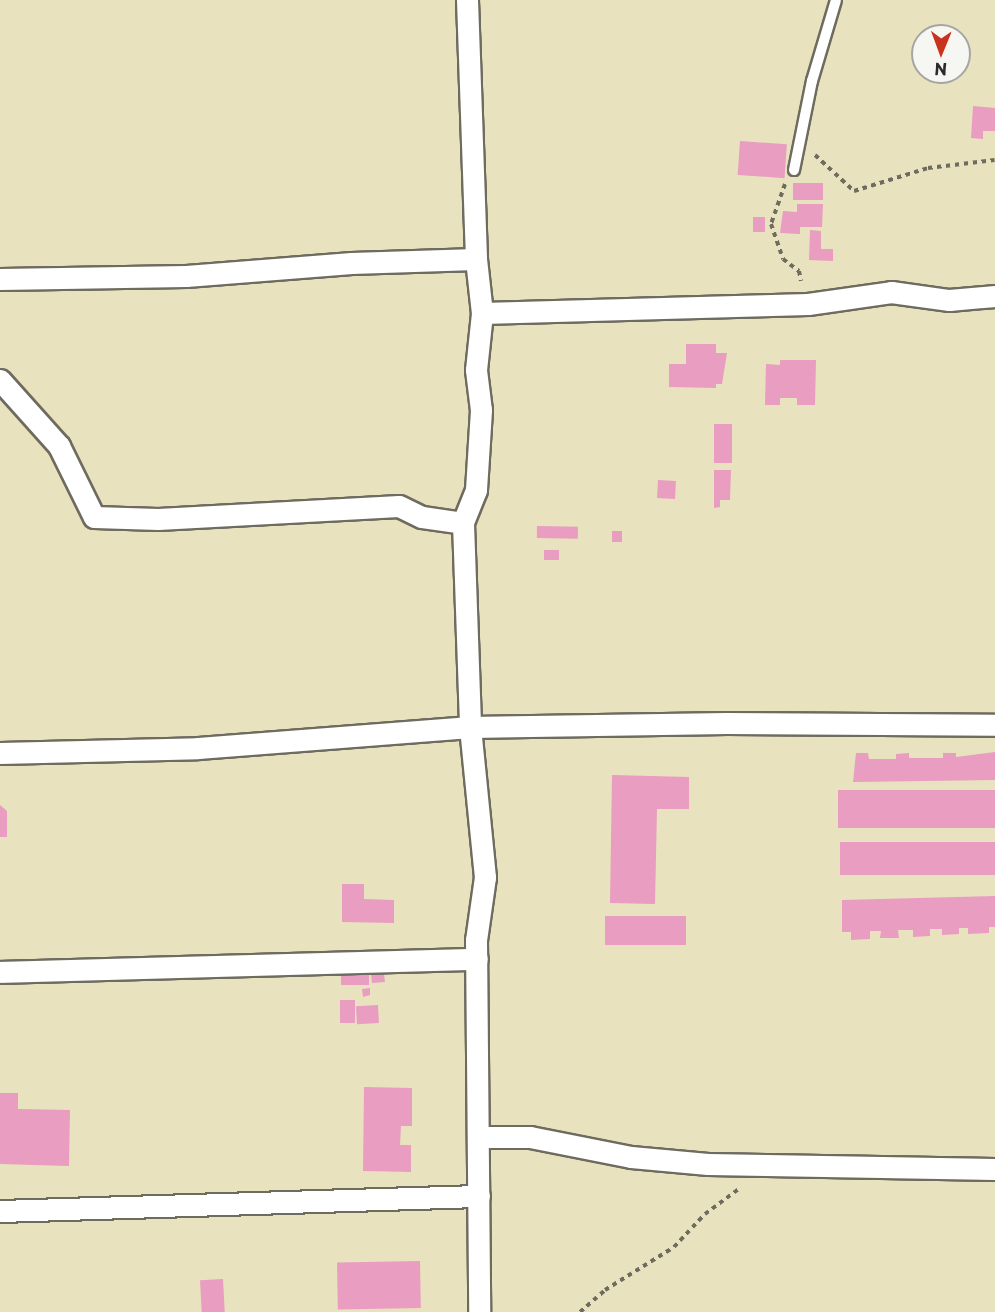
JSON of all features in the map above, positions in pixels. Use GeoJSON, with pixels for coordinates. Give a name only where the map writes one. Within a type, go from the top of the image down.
{"type":"FeatureCollection","features":[{"type":"Feature","properties":{"kind":"street"},"geometry":{"type":"LineString","coordinates":[[467,0],[476,259],[482,313],[476,370],[481,410],[475,460],[476,490],[463,523],[470,727],[484,877],[477,959],[480,1137],[479,1312]]}},
{"type":"Feature","properties":{"kind":"street"},"geometry":{"type":"LineString","coordinates":[[0,279],[186,276],[351,263],[476,259]]}},
{"type":"Feature","properties":{"kind":"street"},"geometry":{"type":"LineString","coordinates":[[482,313],[808,304],[891,292],[949,300],[995,296]]}},
{"type":"Feature","properties":{"kind":"street"},"geometry":{"type":"LineString","coordinates":[[0,380],[59,446],[94,517],[158,519],[399,506],[422,517],[463,523]]}},
{"type":"Feature","properties":{"kind":"street"},"geometry":{"type":"LineString","coordinates":[[0,753],[198,748],[470,727],[727,723],[995,725]]}},
{"type":"Feature","properties":{"kind":"street"},"geometry":{"type":"LineString","coordinates":[[0,972],[477,959]]}},
{"type":"Feature","properties":{"kind":"street"},"geometry":{"type":"LineString","coordinates":[[480,1137],[530,1137],[631,1157],[761,1166],[995,1168]]}},
{"type":"Feature","properties":{"kind":"street"},"geometry":{"type":"LineString","coordinates":[[0,1211],[479,1196]]}},
{"type":"Feature","properties":{"kind":"lane"},"geometry":{"type":"LineString","coordinates":[[794,170],[812,81],[836,0]]}},
{"type":"Feature","properties":{"kind":"path"},"geometry":{"type":"LineString","coordinates":[[808,304],[799,271],[783,259],[771,224],[788,177],[812,155],[819,156],[837,178],[854,191],[927,168],[995,160]]}},
{"type":"Feature","properties":{"kind":"path"},"geometry":{"type":"LineString","coordinates":[[580,1312],[605,1290],[674,1247],[761,1166]]}},
{"type":"Feature","properties":{"kind":"building"},"geometry":{"type":"Polygon","coordinates":[[[973,106],[995,108],[995,131],[983,131],[983,139],[971,138],[973,106]]]}},
{"type":"Feature","properties":{"kind":"building"},"geometry":{"type":"Polygon","coordinates":[[[740,141],[787,144],[785,178],[738,175],[740,141]]]}},
{"type":"Feature","properties":{"kind":"building"},"geometry":{"type":"Polygon","coordinates":[[[793,183],[823,183],[823,200],[793,200],[793,183]]]}},
{"type":"Feature","properties":{"kind":"building"},"geometry":{"type":"Polygon","coordinates":[[[797,204],[823,204],[822,227],[800,227],[800,234],[780,233],[783,211],[797,212],[797,204]]]}},
{"type":"Feature","properties":{"kind":"building"},"geometry":{"type":"Polygon","coordinates":[[[753,217],[765,217],[765,232],[753,232],[753,217]]]}},
{"type":"Feature","properties":{"kind":"building"},"geometry":{"type":"Polygon","coordinates":[[[810,230],[821,231],[821,249],[833,249],[833,261],[809,260],[810,230]]]}},
{"type":"Feature","properties":{"kind":"building"},"geometry":{"type":"Polygon","coordinates":[[[686,344],[716,344],[716,353],[727,353],[722,384],[716,384],[716,388],[669,387],[669,364],[686,364],[686,344]]]}},
{"type":"Feature","properties":{"kind":"building"},"geometry":{"type":"Polygon","coordinates":[[[780,360],[816,360],[815,405],[797,405],[797,398],[780,398],[780,405],[765,405],[766,364],[780,365],[780,360]]]}},
{"type":"Feature","properties":{"kind":"building"},"geometry":{"type":"Polygon","coordinates":[[[714,424],[732,424],[732,463],[714,463],[714,424]]]}},
{"type":"Feature","properties":{"kind":"building"},"geometry":{"type":"Polygon","coordinates":[[[714,470],[731,470],[730,500],[720,500],[720,507],[714,508],[714,470]]]}},
{"type":"Feature","properties":{"kind":"building"},"geometry":{"type":"Polygon","coordinates":[[[658,480],[676,481],[675,499],[657,498],[658,480]]]}},
{"type":"Feature","properties":{"kind":"building"},"geometry":{"type":"Polygon","coordinates":[[[537,526],[578,527],[578,539],[537,538],[537,526]]]}},
{"type":"Feature","properties":{"kind":"building"},"geometry":{"type":"Polygon","coordinates":[[[612,531],[622,531],[622,542],[612,542],[612,531]]]}},
{"type":"Feature","properties":{"kind":"building"},"geometry":{"type":"Polygon","coordinates":[[[544,550],[559,550],[559,560],[544,560],[544,550]]]}},
{"type":"Feature","properties":{"kind":"building"},"geometry":{"type":"Polygon","coordinates":[[[995,752],[995,780],[853,782],[856,753],[868,753],[869,759],[896,759],[896,754],[909,753],[909,758],[943,758],[943,753],[956,753],[956,757],[995,752]]]}},
{"type":"Feature","properties":{"kind":"building"},"geometry":{"type":"Polygon","coordinates":[[[612,775],[689,777],[689,809],[657,809],[655,904],[610,903],[612,775]]]}},
{"type":"Feature","properties":{"kind":"building"},"geometry":{"type":"Polygon","coordinates":[[[838,790],[995,790],[995,828],[838,828],[838,790]]]}},
{"type":"Feature","properties":{"kind":"building"},"geometry":{"type":"Polygon","coordinates":[[[0,805],[7,811],[7,837],[0,837],[0,805]]]}},
{"type":"Feature","properties":{"kind":"building"},"geometry":{"type":"Polygon","coordinates":[[[840,842],[995,842],[995,875],[840,875],[840,842]]]}},
{"type":"Feature","properties":{"kind":"building"},"geometry":{"type":"Polygon","coordinates":[[[342,884],[364,884],[364,899],[394,900],[394,923],[342,922],[342,884]]]}},
{"type":"Feature","properties":{"kind":"building"},"geometry":{"type":"Polygon","coordinates":[[[995,896],[995,927],[989,927],[989,933],[968,934],[968,928],[959,928],[959,934],[942,935],[942,929],[930,929],[930,936],[913,937],[913,930],[898,930],[899,938],[880,938],[881,931],[870,931],[870,939],[851,940],[851,932],[842,932],[842,900],[995,896]]]}},
{"type":"Feature","properties":{"kind":"building"},"geometry":{"type":"Polygon","coordinates":[[[605,916],[686,916],[686,945],[605,945],[605,916]]]}},
{"type":"Feature","properties":{"kind":"building"},"geometry":{"type":"Polygon","coordinates":[[[371,974],[384,974],[385,982],[372,983],[371,974]]]}},
{"type":"Feature","properties":{"kind":"building"},"geometry":{"type":"Polygon","coordinates":[[[341,975],[369,975],[369,985],[341,985],[341,975]]]}},
{"type":"Feature","properties":{"kind":"building"},"geometry":{"type":"Polygon","coordinates":[[[370,988],[370,995],[363,997],[362,989],[370,988]]]}},
{"type":"Feature","properties":{"kind":"building"},"geometry":{"type":"Polygon","coordinates":[[[340,1000],[355,1000],[355,1023],[340,1023],[340,1000]]]}},
{"type":"Feature","properties":{"kind":"building"},"geometry":{"type":"Polygon","coordinates":[[[378,1005],[379,1023],[357,1024],[356,1006],[378,1005]]]}},
{"type":"Feature","properties":{"kind":"building"},"geometry":{"type":"Polygon","coordinates":[[[364,1087],[412,1088],[412,1126],[401,1126],[400,1145],[411,1145],[411,1172],[363,1171],[364,1087]]]}},
{"type":"Feature","properties":{"kind":"building"},"geometry":{"type":"Polygon","coordinates":[[[0,1093],[18,1093],[18,1109],[70,1110],[69,1166],[0,1164],[0,1093]]]}},
{"type":"Feature","properties":{"kind":"building"},"geometry":{"type":"Polygon","coordinates":[[[420,1261],[421,1308],[338,1309],[337,1262],[420,1261]]]}},
{"type":"Feature","properties":{"kind":"building"},"geometry":{"type":"Polygon","coordinates":[[[223,1279],[225,1312],[202,1312],[200,1280],[223,1279]]]}}]}
